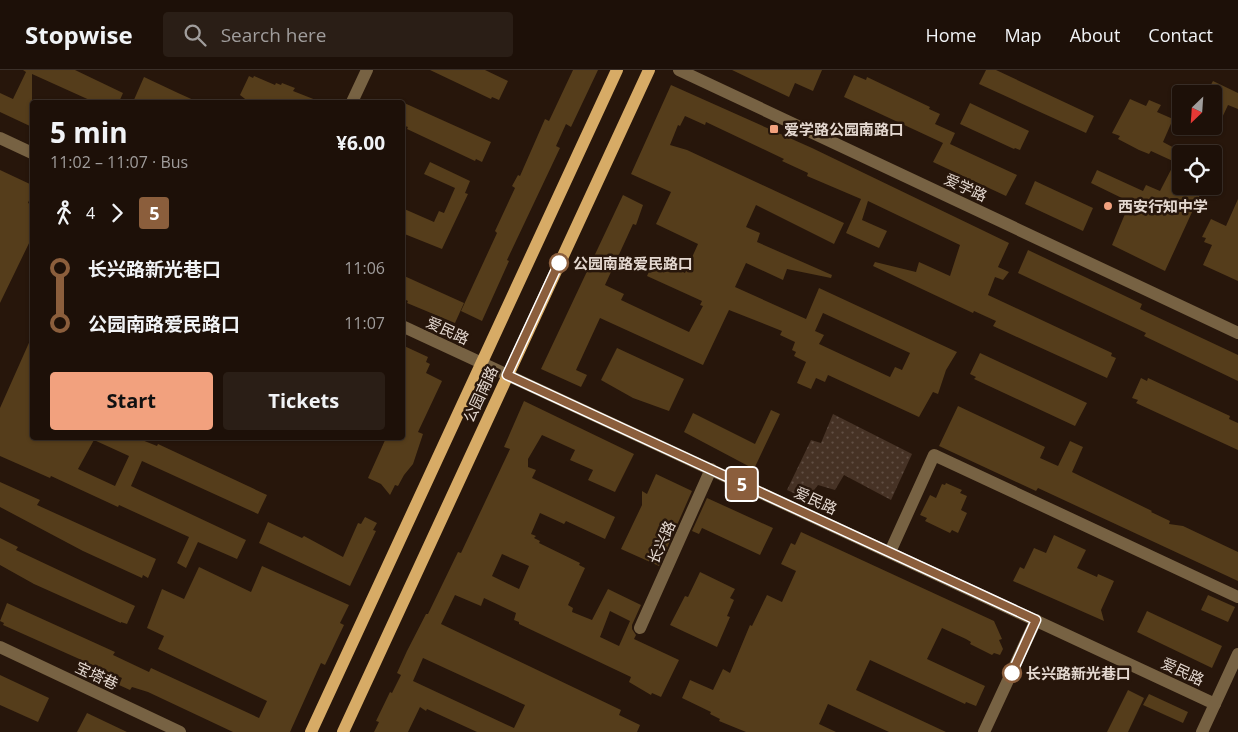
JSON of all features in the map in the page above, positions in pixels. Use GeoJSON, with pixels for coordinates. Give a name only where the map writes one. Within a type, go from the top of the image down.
{"type":"FeatureCollection","features":[{"type":"Feature","properties":{"kind":"main road","name":"公园南路"},"geometry":{"type":"LineString","coordinates":[[311,732],[483,364],[617,70]]}},
{"type":"Feature","properties":{"kind":"main road","name":"公园南路"},"geometry":{"type":"LineString","coordinates":[[343,732],[649,70]]}},
{"type":"Feature","properties":{"kind":"street"},"geometry":{"type":"LineString","coordinates":[[353,100],[367,70]]}},
{"type":"Feature","properties":{"kind":"street","name":"爱学路"},"geometry":{"type":"LineString","coordinates":[[679,70],[1238,333]]}},
{"type":"Feature","properties":{"kind":"street"},"geometry":{"type":"LineString","coordinates":[[0,138],[30,152]]}},
{"type":"Feature","properties":{"kind":"street","name":"爱民路"},"geometry":{"type":"LineString","coordinates":[[405,327],[1215,704]]}},
{"type":"Feature","properties":{"kind":"street"},"geometry":{"type":"LineString","coordinates":[[890,552],[934,454],[1238,597]]}},
{"type":"Feature","properties":{"kind":"street","name":"长兴路"},"geometry":{"type":"LineString","coordinates":[[640,628],[711,469]]}},
{"type":"Feature","properties":{"kind":"street"},"geometry":{"type":"LineString","coordinates":[[984,732],[1036,620]]}},
{"type":"Feature","properties":{"kind":"street","name":"宝塔巷"},"geometry":{"type":"LineString","coordinates":[[0,647],[180,732]]}},
{"type":"Feature","properties":{"kind":"street"},"geometry":{"type":"LineString","coordinates":[[1202,732],[1238,654]]}},
{"type":"Feature","properties":{"kind":"shaded area"},"geometry":{"type":"Polygon","coordinates":[[[833,414],[912,454],[891,500],[844,475],[835,490],[818,485],[807,499],[787,490],[811,440],[821,443],[833,414]]]}},
{"type":"Feature","properties":{"kind":"building"},"geometry":{"type":"Polygon","coordinates":[[[23,70],[75,70],[123,93],[120,100],[90,100],[32,74],[30,126],[0,112],[0,93],[13,99],[26,72],[23,70]]]}},
{"type":"Feature","properties":{"kind":"building"},"geometry":{"type":"Polygon","coordinates":[[[430,70],[485,70],[508,81],[499,100],[492,97],[491,99],[430,70]]]}},
{"type":"Feature","properties":{"kind":"building"},"geometry":{"type":"Polygon","coordinates":[[[573,70],[598,70],[571,127],[566,124],[556,146],[560,148],[507,260],[509,261],[482,321],[461,311],[497,233],[495,231],[515,188],[512,186],[518,175],[520,176],[545,119],[549,121],[573,70]]]}},
{"type":"Feature","properties":{"kind":"building"},"geometry":{"type":"Polygon","coordinates":[[[732,70],[822,70],[813,91],[795,83],[789,97],[732,70]]]}},
{"type":"Feature","properties":{"kind":"building"},"geometry":{"type":"Polygon","coordinates":[[[986,70],[996,70],[1094,116],[1086,133],[979,84],[986,70]]]}},
{"type":"Feature","properties":{"kind":"building"},"geometry":{"type":"Polygon","coordinates":[[[854,75],[866,80],[867,77],[930,107],[929,109],[940,114],[935,124],[955,133],[950,144],[1017,175],[1006,196],[933,162],[943,143],[844,97],[854,75]]]}},
{"type":"Feature","properties":{"kind":"building"},"geometry":{"type":"Polygon","coordinates":[[[249,76],[253,78],[254,76],[275,85],[276,83],[281,85],[282,83],[295,88],[293,91],[316,100],[246,100],[240,95],[249,76]]]}},
{"type":"Feature","properties":{"kind":"building"},"geometry":{"type":"Polygon","coordinates":[[[144,77],[194,100],[134,100],[144,77]]]}},
{"type":"Feature","properties":{"kind":"building"},"geometry":{"type":"Polygon","coordinates":[[[1213,81],[1221,85],[1211,85],[1213,81]]]}},
{"type":"Feature","properties":{"kind":"building"},"geometry":{"type":"Polygon","coordinates":[[[671,85],[812,148],[1009,243],[998,267],[1009,272],[1003,280],[995,277],[988,295],[1112,353],[1111,356],[1116,358],[1107,378],[993,326],[996,321],[974,311],[973,313],[873,266],[875,262],[916,272],[919,262],[950,276],[960,245],[868,201],[862,220],[887,231],[879,248],[846,233],[861,199],[807,176],[808,173],[782,161],[784,159],[706,122],[705,125],[685,116],[680,126],[678,125],[670,145],[687,150],[844,223],[834,244],[756,205],[746,227],[760,233],[757,242],[832,275],[831,278],[787,269],[783,280],[746,263],[735,287],[806,319],[819,288],[957,352],[946,370],[938,394],[933,392],[919,417],[828,375],[825,382],[816,378],[811,389],[797,383],[806,362],[794,356],[796,352],[792,350],[795,342],[780,335],[782,331],[729,310],[703,365],[600,318],[576,370],[587,375],[581,387],[541,369],[623,195],[643,205],[636,225],[633,224],[605,285],[624,294],[621,300],[689,332],[703,306],[700,305],[702,301],[647,276],[655,259],[685,273],[698,244],[656,224],[671,192],[631,174],[671,85]],[[823,313],[815,331],[824,335],[819,344],[890,377],[895,367],[902,370],[910,353],[823,313]]]}},
{"type":"Feature","properties":{"kind":"building"},"geometry":{"type":"Polygon","coordinates":[[[1222,85],[1238,93],[1238,109],[1228,105],[1222,118],[1222,85]]]}},
{"type":"Feature","properties":{"kind":"building"},"geometry":{"type":"Polygon","coordinates":[[[1130,99],[1146,106],[1149,100],[1161,105],[1157,112],[1172,119],[1163,142],[1172,147],[1172,161],[1151,151],[1149,154],[1139,150],[1118,139],[1120,136],[1112,133],[1130,99]]]}},
{"type":"Feature","properties":{"kind":"building"},"geometry":{"type":"Polygon","coordinates":[[[405,103],[491,142],[482,162],[476,159],[475,161],[407,129],[408,127],[405,126],[405,103]]]}},
{"type":"Feature","properties":{"kind":"building"},"geometry":{"type":"Polygon","coordinates":[[[970,103],[1029,131],[1020,150],[960,124],[970,103]]]}},
{"type":"Feature","properties":{"kind":"building"},"geometry":{"type":"Polygon","coordinates":[[[430,162],[470,181],[465,193],[468,194],[442,249],[405,234],[405,209],[434,222],[439,211],[444,213],[455,188],[424,174],[430,162]]]}},
{"type":"Feature","properties":{"kind":"building"},"geometry":{"type":"Polygon","coordinates":[[[1172,168],[1172,195],[1200,195],[1165,271],[1112,245],[1130,202],[1091,183],[1097,170],[1143,191],[1146,185],[1160,191],[1172,168]]]}},
{"type":"Feature","properties":{"kind":"building"},"geometry":{"type":"Polygon","coordinates":[[[0,170],[30,184],[28,203],[30,204],[30,241],[0,303],[0,170]]]}},
{"type":"Feature","properties":{"kind":"building"},"geometry":{"type":"Polygon","coordinates":[[[1035,181],[1093,208],[1083,231],[1025,204],[1035,181]]]}},
{"type":"Feature","properties":{"kind":"building"},"geometry":{"type":"Polygon","coordinates":[[[1238,199],[1238,281],[1203,265],[1212,245],[1204,242],[1206,238],[1202,237],[1211,219],[1226,226],[1238,199]]]}},
{"type":"Feature","properties":{"kind":"building"},"geometry":{"type":"Polygon","coordinates":[[[1028,250],[1142,304],[1140,309],[1238,355],[1238,381],[1144,336],[1146,333],[1018,273],[1028,250]]]}},
{"type":"Feature","properties":{"kind":"building"},"geometry":{"type":"Polygon","coordinates":[[[405,276],[464,303],[455,323],[407,303],[408,301],[405,300],[405,276]]]}},
{"type":"Feature","properties":{"kind":"building"},"geometry":{"type":"Polygon","coordinates":[[[30,340],[30,440],[94,440],[142,440],[157,446],[158,444],[267,495],[258,514],[142,461],[131,486],[246,540],[237,559],[198,542],[186,568],[177,563],[189,537],[119,505],[118,507],[51,476],[50,478],[0,456],[0,408],[30,340]],[[94,440],[78,469],[115,486],[129,456],[94,440]]]}},
{"type":"Feature","properties":{"kind":"building"},"geometry":{"type":"Polygon","coordinates":[[[405,346],[428,357],[426,362],[430,364],[426,373],[442,381],[418,432],[423,434],[413,464],[398,486],[395,485],[390,495],[381,484],[368,478],[385,440],[405,440],[405,346]]]}},
{"type":"Feature","properties":{"kind":"building"},"geometry":{"type":"Polygon","coordinates":[[[617,348],[684,379],[669,411],[633,398],[601,380],[617,348]]]}},
{"type":"Feature","properties":{"kind":"building"},"geometry":{"type":"Polygon","coordinates":[[[980,353],[1087,403],[1075,426],[974,379],[976,377],[970,374],[980,353]]]}},
{"type":"Feature","properties":{"kind":"building"},"geometry":{"type":"Polygon","coordinates":[[[1141,378],[1147,381],[1148,378],[1230,416],[1229,419],[1238,423],[1238,450],[1136,403],[1138,400],[1132,398],[1141,378]]]}},
{"type":"Feature","properties":{"kind":"building"},"geometry":{"type":"Polygon","coordinates":[[[524,401],[634,454],[615,492],[588,480],[593,470],[570,460],[575,450],[542,435],[528,459],[528,467],[536,470],[532,478],[615,517],[605,539],[566,521],[564,524],[540,513],[531,534],[536,536],[534,538],[540,541],[539,543],[580,563],[579,565],[585,568],[568,605],[573,608],[572,612],[592,620],[608,589],[641,605],[632,625],[636,635],[634,639],[679,660],[661,697],[652,693],[651,695],[629,682],[631,677],[519,624],[519,622],[514,620],[516,613],[484,598],[481,606],[455,595],[441,624],[621,710],[619,715],[640,725],[637,732],[477,732],[420,707],[408,732],[374,732],[379,722],[376,721],[390,692],[392,693],[401,675],[397,673],[407,651],[426,614],[428,614],[458,552],[461,553],[510,449],[504,447],[524,401]],[[502,554],[492,576],[519,589],[529,566],[502,554]],[[610,611],[600,637],[619,646],[630,621],[610,611]],[[423,658],[413,681],[514,728],[525,705],[423,658]]]}},
{"type":"Feature","properties":{"kind":"building"},"geometry":{"type":"Polygon","coordinates":[[[958,406],[1045,447],[1040,458],[1058,466],[1070,441],[1083,447],[1072,472],[1152,511],[1170,521],[1169,524],[1183,526],[1238,552],[1238,581],[1038,488],[1036,491],[939,446],[958,406]]]}},
{"type":"Feature","properties":{"kind":"building"},"geometry":{"type":"Polygon","coordinates":[[[771,410],[780,414],[754,469],[684,432],[693,413],[755,444],[771,410]]]}},
{"type":"Feature","properties":{"kind":"building"},"geometry":{"type":"Polygon","coordinates":[[[656,474],[692,491],[659,566],[621,549],[642,505],[642,491],[647,494],[656,474]]]}},
{"type":"Feature","properties":{"kind":"building"},"geometry":{"type":"Polygon","coordinates":[[[0,482],[40,500],[37,505],[156,559],[148,578],[143,575],[142,578],[83,551],[0,507],[0,482]]]}},
{"type":"Feature","properties":{"kind":"building"},"geometry":{"type":"Polygon","coordinates":[[[946,483],[962,490],[960,493],[967,496],[961,510],[967,513],[958,533],[952,530],[950,533],[925,521],[927,518],[920,515],[930,495],[936,498],[942,484],[945,485],[946,483]]]}},
{"type":"Feature","properties":{"kind":"building"},"geometry":{"type":"Polygon","coordinates":[[[707,498],[773,528],[760,555],[702,528],[699,534],[692,531],[707,498]]]}},
{"type":"Feature","properties":{"kind":"building"},"geometry":{"type":"Polygon","coordinates":[[[365,517],[377,523],[373,530],[376,531],[350,586],[259,543],[268,522],[302,538],[304,536],[343,557],[358,523],[361,524],[365,517]]]}},
{"type":"Feature","properties":{"kind":"building"},"geometry":{"type":"Polygon","coordinates":[[[801,532],[994,621],[1002,639],[999,640],[1003,649],[1000,655],[994,653],[992,655],[970,644],[971,642],[966,639],[942,628],[927,659],[985,686],[976,706],[966,702],[965,704],[870,660],[856,690],[946,732],[889,732],[828,704],[819,724],[836,732],[746,732],[719,721],[720,719],[710,714],[711,712],[682,698],[690,680],[713,690],[723,669],[730,673],[750,625],[752,626],[767,595],[782,602],[796,571],[781,564],[791,543],[795,545],[801,532]]]}},
{"type":"Feature","properties":{"kind":"building"},"geometry":{"type":"Polygon","coordinates":[[[1054,535],[1086,550],[1077,568],[1097,577],[1098,574],[1114,581],[1101,610],[1104,621],[1013,581],[1020,567],[1024,569],[1034,548],[1046,553],[1054,535]]]}},
{"type":"Feature","properties":{"kind":"building"},"geometry":{"type":"Polygon","coordinates":[[[0,538],[18,547],[16,550],[135,606],[127,624],[34,584],[0,565],[0,538]]]}},
{"type":"Feature","properties":{"kind":"building"},"geometry":{"type":"Polygon","coordinates":[[[262,566],[349,605],[340,623],[344,625],[325,665],[321,663],[290,732],[233,732],[148,692],[132,687],[130,690],[119,685],[122,678],[3,625],[4,623],[0,621],[7,603],[115,652],[113,655],[149,672],[151,668],[259,718],[267,701],[158,649],[164,636],[147,628],[162,589],[184,599],[199,567],[251,592],[262,566]]]}},
{"type":"Feature","properties":{"kind":"building"},"geometry":{"type":"Polygon","coordinates":[[[700,572],[735,589],[730,598],[734,600],[727,616],[730,617],[717,647],[670,625],[685,596],[688,597],[700,572]]]}},
{"type":"Feature","properties":{"kind":"building"},"geometry":{"type":"Polygon","coordinates":[[[1208,595],[1235,607],[1228,622],[1201,610],[1208,595]]]}},
{"type":"Feature","properties":{"kind":"building"},"geometry":{"type":"Polygon","coordinates":[[[1147,611],[1222,646],[1212,668],[1137,632],[1147,611]]]}},
{"type":"Feature","properties":{"kind":"building"},"geometry":{"type":"Polygon","coordinates":[[[0,675],[49,698],[38,722],[0,705],[0,675]]]}},
{"type":"Feature","properties":{"kind":"building"},"geometry":{"type":"Polygon","coordinates":[[[1128,690],[1144,698],[1128,732],[1107,732],[1128,690]]]}},
{"type":"Feature","properties":{"kind":"building"},"geometry":{"type":"Polygon","coordinates":[[[1149,694],[1188,712],[1183,723],[1143,705],[1149,694]]]}},
{"type":"Feature","properties":{"kind":"building"},"geometry":{"type":"Polygon","coordinates":[[[87,713],[127,732],[77,732],[87,713]]]}},
{"type":"Feature","properties":{"kind":"bus line","name":"5"},"geometry":{"type":"LineString","coordinates":[[559,263],[507,375],[1036,620],[1012,673]]}},
{"type":"Feature","properties":{"kind":"place","name":"爱学路公园南路口"},"geometry":{"type":"Point","coordinates":[774,129]}},
{"type":"Feature","properties":{"kind":"place","name":"西安行知中学"},"geometry":{"type":"Point","coordinates":[1108,206]}},
{"type":"Feature","properties":{"kind":"place","name":"公园南路爱民路口"},"geometry":{"type":"Point","coordinates":[559,263]}},
{"type":"Feature","properties":{"kind":"place","name":"长兴路新光巷口"},"geometry":{"type":"Point","coordinates":[1012,673]}}]}
